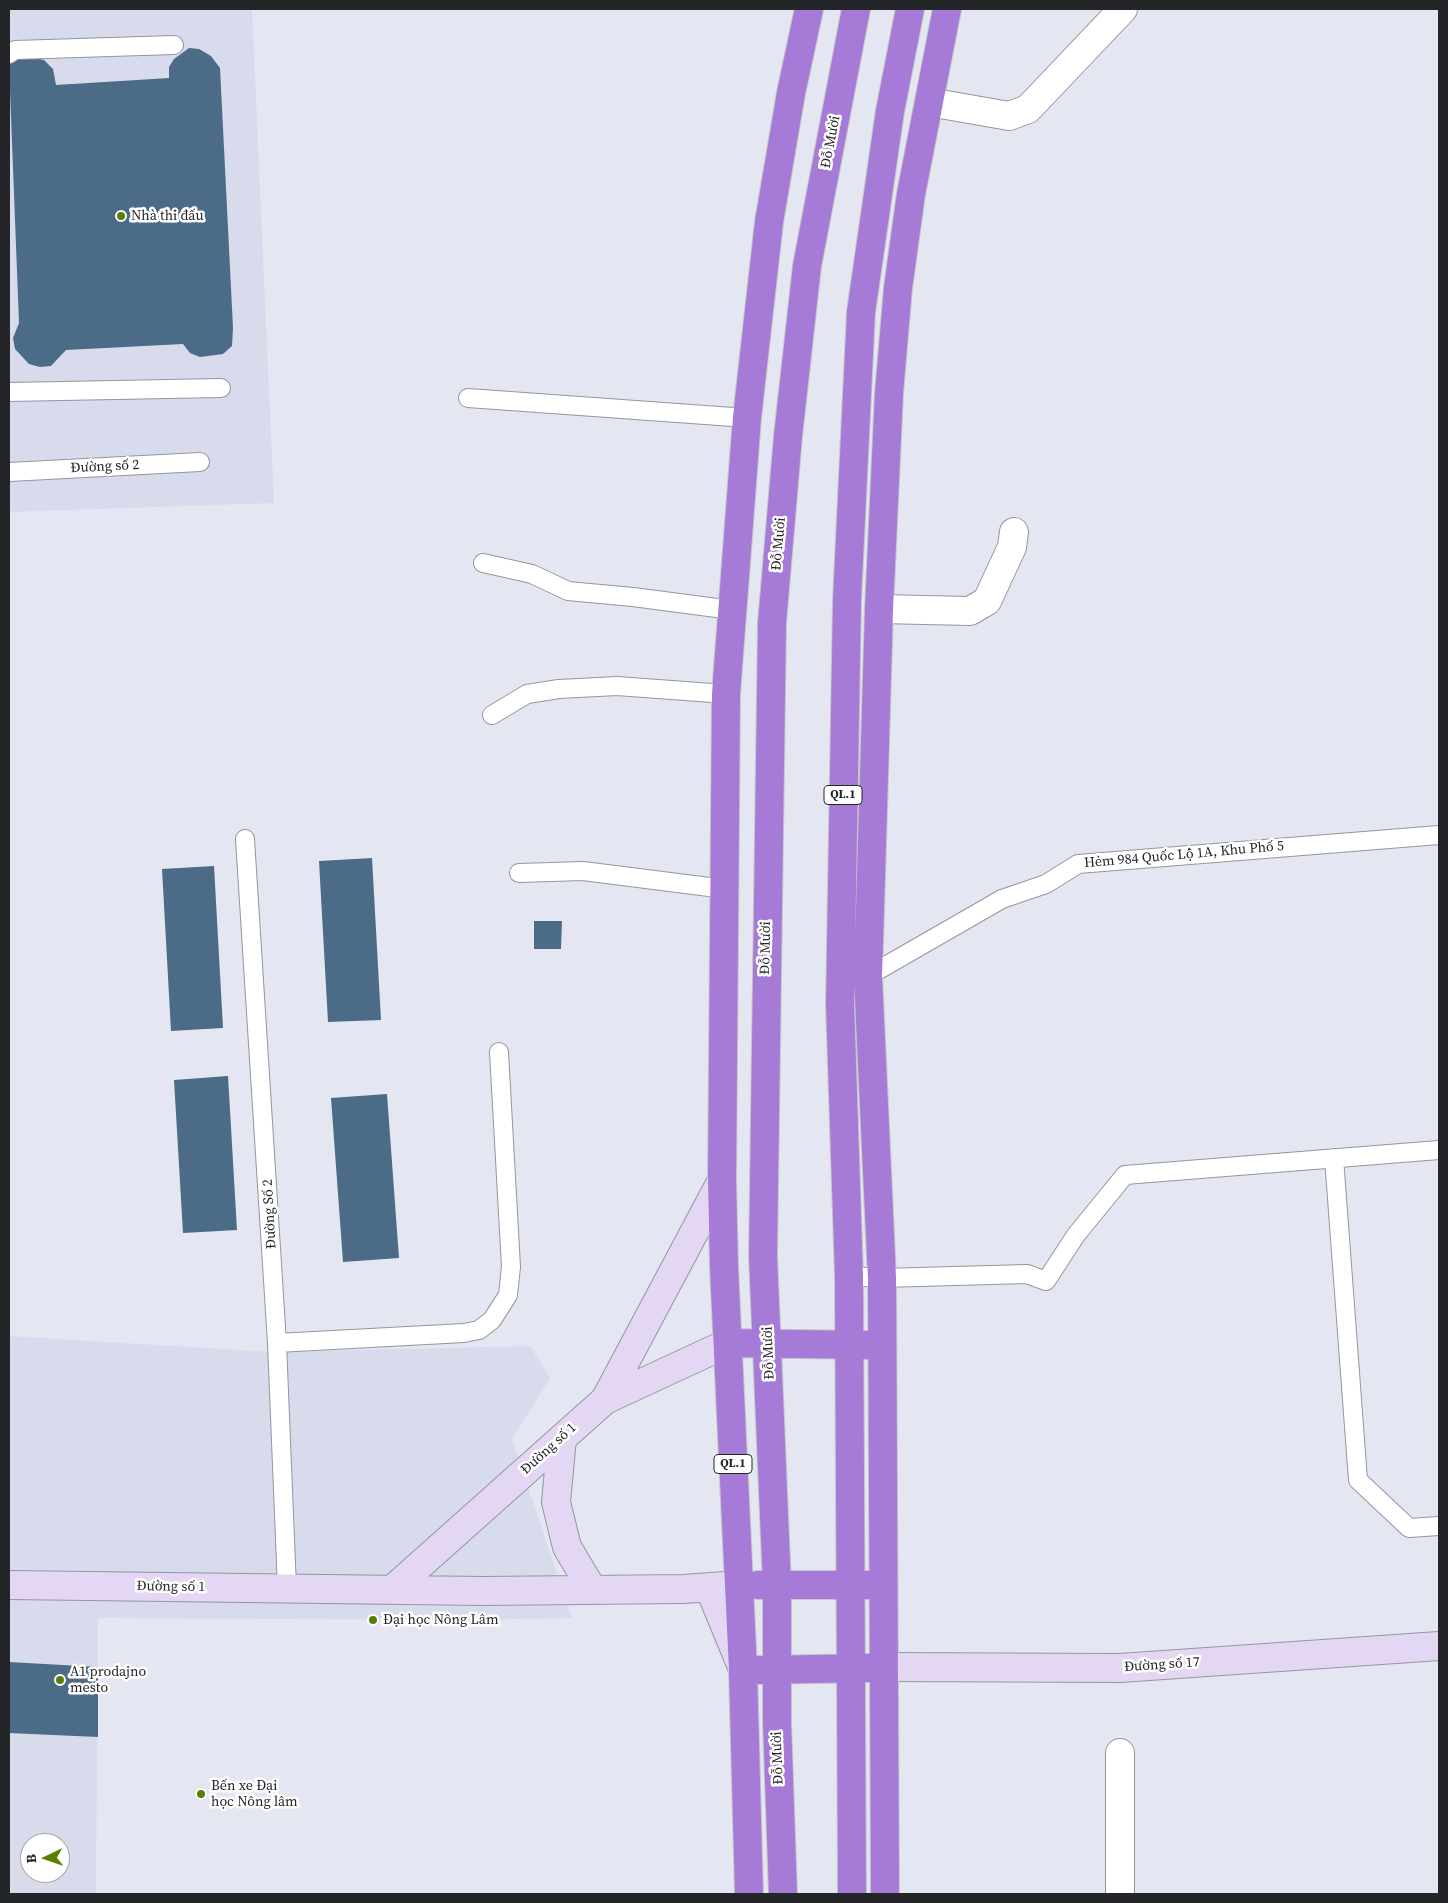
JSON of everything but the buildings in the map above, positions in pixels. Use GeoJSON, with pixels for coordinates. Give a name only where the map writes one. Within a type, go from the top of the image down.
{"type":"FeatureCollection","features":[{"type":"Feature","properties":{"kind":"highway","name":"QL.1"},"geometry":{"type":"LineString","coordinates":[[748,1894],[743,1670],[722,1180],[726,694],[747,418],[769,222],[791,93],[810,9]]}},
{"type":"Feature","properties":{"kind":"highway","name":"Đỗ Mười"},"geometry":{"type":"LineString","coordinates":[[783,1894],[777,1670],[777,1585],[763,1256],[772,623],[788,436],[807,266],[856,9]]}},
{"type":"Feature","properties":{"kind":"highway","name":"QL.1"},"geometry":{"type":"LineString","coordinates":[[852,1894],[849,1276],[840,1004],[847,600],[861,312],[890,112],[910,9]]}},
{"type":"Feature","properties":{"kind":"highway","name":"QL.1"},"geometry":{"type":"LineString","coordinates":[[885,1894],[885,1585],[881,1345],[882,1278],[868,976],[880,608],[889,393],[898,288],[911,194],[947,9]]}},
{"type":"Feature","properties":{"kind":"highway"},"geometry":{"type":"LineString","coordinates":[[728,1344],[881,1345]]}},
{"type":"Feature","properties":{"kind":"highway"},"geometry":{"type":"LineString","coordinates":[[739,1585],[885,1585]]}},
{"type":"Feature","properties":{"kind":"highway"},"geometry":{"type":"LineString","coordinates":[[743,1670],[885,1667]]}},
{"type":"Feature","properties":{"kind":"street"},"geometry":{"type":"LineString","coordinates":[[929,102],[1009,116],[1028,109],[1123,9]]}},
{"type":"Feature","properties":{"kind":"street"},"geometry":{"type":"LineString","coordinates":[[880,608],[970,612],[987,601],[1012,548],[1014,532]]}},
{"type":"Feature","properties":{"kind":"street"},"geometry":{"type":"LineString","coordinates":[[604,1400],[722,1180]]}},
{"type":"Feature","properties":{"kind":"street","name":"Đường số 1"},"geometry":{"type":"LineString","coordinates":[[394,1589],[604,1400],[728,1344]]}},
{"type":"Feature","properties":{"kind":"street"},"geometry":{"type":"LineString","coordinates":[[562,1438],[556,1502],[566,1547],[592,1590]]}},
{"type":"Feature","properties":{"kind":"street","name":"Đường số 1"},"geometry":{"type":"LineString","coordinates":[[9,1585],[592,1590],[739,1585]]}},
{"type":"Feature","properties":{"kind":"street"},"geometry":{"type":"LineString","coordinates":[[709,1587],[743,1670]]}},
{"type":"Feature","properties":{"kind":"street","name":"Đường số 17"},"geometry":{"type":"LineString","coordinates":[[885,1667],[1120,1668],[1439,1646]]}},
{"type":"Feature","properties":{"kind":"street"},"geometry":{"type":"LineString","coordinates":[[1120,1753],[1120,1894]]}},
{"type":"Feature","properties":{"kind":"lane"},"geometry":{"type":"LineString","coordinates":[[9,54],[15,50],[174,45]]}},
{"type":"Feature","properties":{"kind":"lane"},"geometry":{"type":"LineString","coordinates":[[9,392],[220,388]]}},
{"type":"Feature","properties":{"kind":"lane"},"geometry":{"type":"LineString","coordinates":[[468,398],[747,418]]}},
{"type":"Feature","properties":{"kind":"lane","name":"Đường số 2"},"geometry":{"type":"LineString","coordinates":[[9,472],[200,462]]}},
{"type":"Feature","properties":{"kind":"lane"},"geometry":{"type":"LineString","coordinates":[[482,563],[532,574],[568,591],[633,597],[732,610]]}},
{"type":"Feature","properties":{"kind":"lane"},"geometry":{"type":"LineString","coordinates":[[492,715],[527,694],[560,689],[617,686],[726,694]]}},
{"type":"Feature","properties":{"kind":"lane","name":"Hẻm 984 Quốc Lộ 1A, Khu Phố 5"},"geometry":{"type":"LineString","coordinates":[[868,976],[1002,899],[1046,884],[1078,864],[1439,835]]}},
{"type":"Feature","properties":{"kind":"lane","name":"Đường Số 2"},"geometry":{"type":"LineString","coordinates":[[245,839],[277,1343],[287,1588]]}},
{"type":"Feature","properties":{"kind":"lane"},"geometry":{"type":"LineString","coordinates":[[520,873],[583,871],[725,888]]}},
{"type":"Feature","properties":{"kind":"lane"},"geometry":{"type":"LineString","coordinates":[[277,1343],[464,1332],[479,1330],[492,1320],[508,1296],[511,1267],[499,1052]]}},
{"type":"Feature","properties":{"kind":"lane"},"geometry":{"type":"LineString","coordinates":[[849,1276],[882,1278],[1026,1274],[1046,1281],[1076,1235],[1125,1175],[1439,1150]]}},
{"type":"Feature","properties":{"kind":"lane"},"geometry":{"type":"LineString","coordinates":[[1334,1158],[1358,1480],[1409,1528],[1439,1526]]}},
{"type":"Feature","properties":{"kind":"shaded area"},"geometry":{"type":"Polygon","coordinates":[[[9,9],[252,9],[274,503],[9,512],[9,9]]]}},
{"type":"Feature","properties":{"kind":"shaded area"},"geometry":{"type":"Polygon","coordinates":[[[9,1336],[272,1352],[530,1346],[550,1378],[512,1439],[572,1618],[458,1620],[98,1618],[96,1894],[9,1894],[9,1336]]]}},
{"type":"Feature","properties":{"kind":"place","name":"Nhà thi đấu"},"geometry":{"type":"Point","coordinates":[121,216]}},
{"type":"Feature","properties":{"kind":"place","name":"Đại học Nông Lâm"},"geometry":{"type":"Point","coordinates":[373,1620]}},
{"type":"Feature","properties":{"kind":"place","name":"A1 prodajno mesto"},"geometry":{"type":"Point","coordinates":[60,1680]}},
{"type":"Feature","properties":{"kind":"place","name":"Bến xe Đại học Nông lâm"},"geometry":{"type":"Point","coordinates":[201,1794]}}]}
